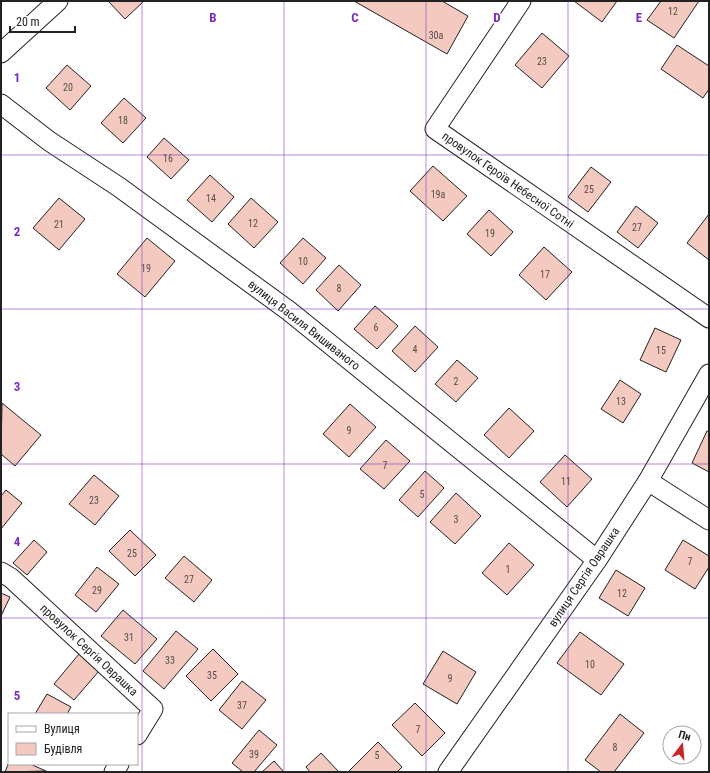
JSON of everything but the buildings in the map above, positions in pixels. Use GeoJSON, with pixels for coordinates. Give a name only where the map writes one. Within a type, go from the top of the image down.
{"type":"FeatureCollection","features":[{"type":"Feature","properties":{"kind":"street"},"geometry":{"type":"LineString","coordinates":[[1,53],[58,1]]}},
{"type":"Feature","properties":{"kind":"street","name":"провулок Героїв Небесної Сотні"},"geometry":{"type":"LineString","coordinates":[[521,1],[435,129],[709,318]]}},
{"type":"Feature","properties":{"kind":"street","name":"вулиця Василя Вишиваного"},"geometry":{"type":"LineString","coordinates":[[1,104],[49,141],[119,187],[290,311],[597,560]]}},
{"type":"Feature","properties":{"kind":"street","name":"вулиця Сергія Оврашка"},"geometry":{"type":"LineString","coordinates":[[448,772],[597,560],[648,481],[709,374]]}},
{"type":"Feature","properties":{"kind":"street"},"geometry":{"type":"LineString","coordinates":[[648,481],[709,520]]}},
{"type":"Feature","properties":{"kind":"street","name":"провулок Сергія Оврашка"},"geometry":{"type":"LineString","coordinates":[[1,572],[11,578],[153,709],[138,733]]}}]}
